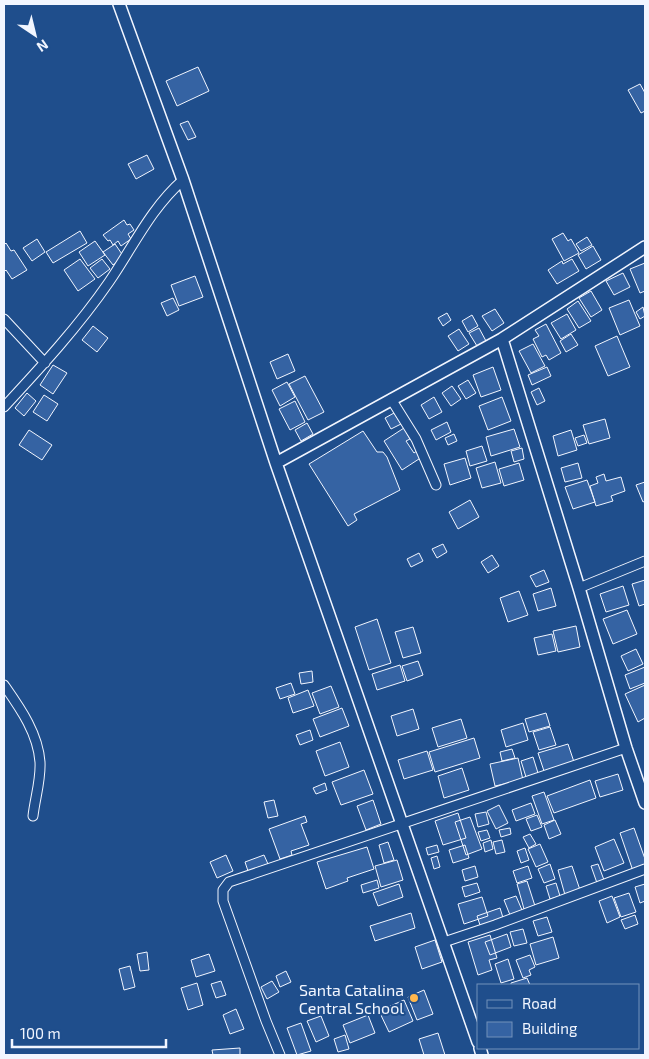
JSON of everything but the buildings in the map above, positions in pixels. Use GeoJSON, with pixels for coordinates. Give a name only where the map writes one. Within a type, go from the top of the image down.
{"type":"FeatureCollection","features":[{"type":"Feature","properties":{"kind":"street"},"geometry":{"type":"LineString","coordinates":[[119,4],[183,180],[276,463],[477,1039]]}},
{"type":"Feature","properties":{"kind":"street"},"geometry":{"type":"LineString","coordinates":[[4,407],[45,363],[108,282],[154,211],[183,180]]}},
{"type":"Feature","properties":{"kind":"street"},"geometry":{"type":"LineString","coordinates":[[276,463],[502,339],[645,247]]}},
{"type":"Feature","properties":{"kind":"street"},"geometry":{"type":"LineString","coordinates":[[4,319],[45,363]]}},
{"type":"Feature","properties":{"kind":"street"},"geometry":{"type":"LineString","coordinates":[[502,339],[626,748],[645,803]]}},
{"type":"Feature","properties":{"kind":"street"},"geometry":{"type":"LineString","coordinates":[[391,399],[416,439],[436,485]]}},
{"type":"Feature","properties":{"kind":"street"},"geometry":{"type":"LineString","coordinates":[[579,588],[645,561]]}},
{"type":"Feature","properties":{"kind":"street"},"geometry":{"type":"LineString","coordinates":[[4,685],[27,720],[34,735],[40,761],[33,816]]}},
{"type":"Feature","properties":{"kind":"street"},"geometry":{"type":"LineString","coordinates":[[280,1055],[262,1012],[224,901],[222,890],[229,882],[626,748]]}},
{"type":"Feature","properties":{"kind":"street"},"geometry":{"type":"LineString","coordinates":[[444,942],[495,926],[645,869]]}},
{"type":"Feature","properties":{"kind":"place","name":"Santa Catalina Central School"},"geometry":{"type":"Point","coordinates":[414,998]}}]}
